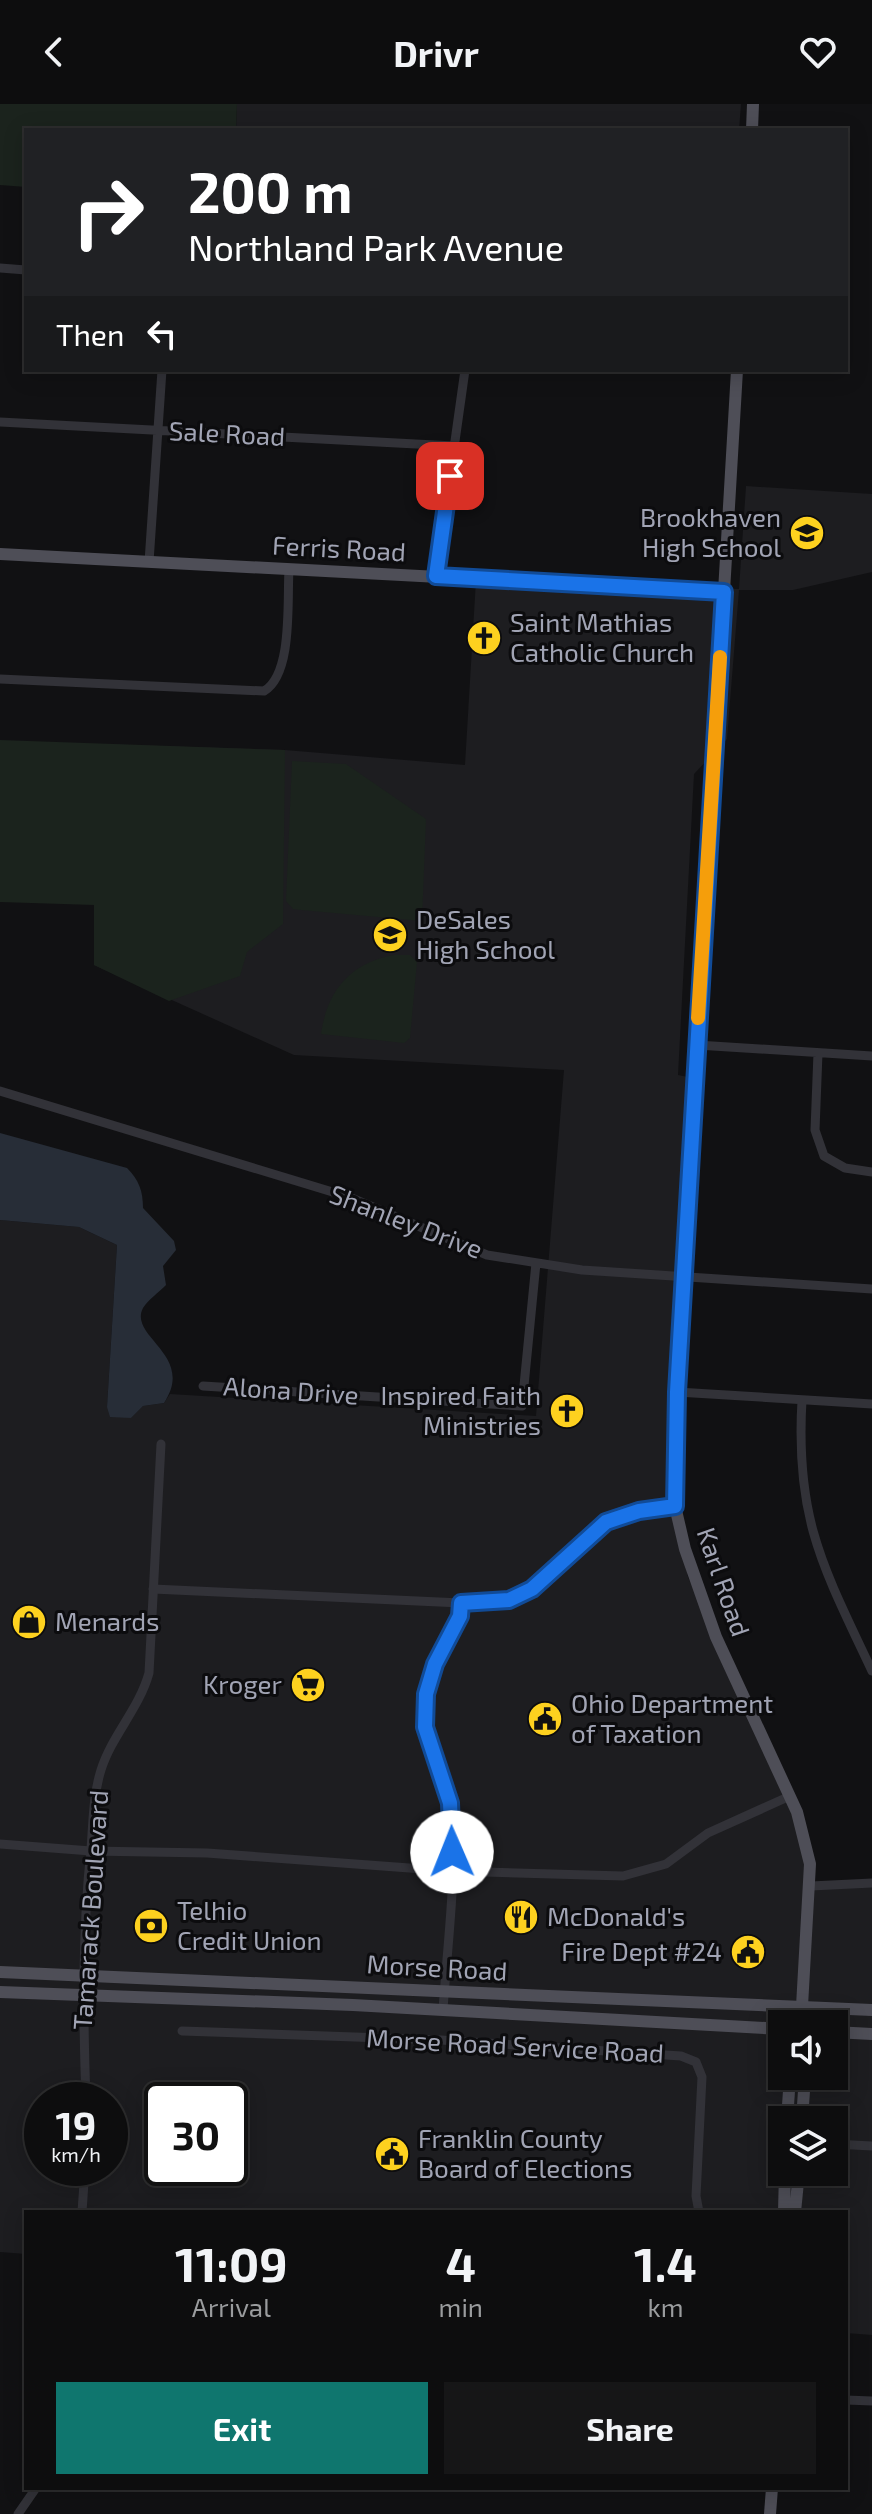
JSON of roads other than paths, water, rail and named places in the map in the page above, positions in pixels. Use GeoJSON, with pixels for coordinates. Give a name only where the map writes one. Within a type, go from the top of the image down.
{"type":"FeatureCollection","features":[{"type":"Feature","properties":{"kind":"main road"},"geometry":{"type":"LineString","coordinates":[[752,128],[753,104]]}},
{"type":"Feature","properties":{"kind":"main road","name":"Karl Road"},"geometry":{"type":"LineString","coordinates":[[737,372],[677,1392],[675,1506],[695,1582],[713,1629],[790,1796],[806,1846],[811,1886],[802,2010]]}},
{"type":"Feature","properties":{"kind":"main road","name":"Ferris Road"},"geometry":{"type":"LineString","coordinates":[[0,554],[724,592]]}},
{"type":"Feature","properties":{"kind":"main road","name":"Morse Road"},"geometry":{"type":"LineString","coordinates":[[0,1972],[872,2010]]}},
{"type":"Feature","properties":{"kind":"main road","name":"Morse Road"},"geometry":{"type":"LineString","coordinates":[[0,1992],[443,2010],[768,2028]]}},
{"type":"Feature","properties":{"kind":"main road"},"geometry":{"type":"LineString","coordinates":[[848,2033],[872,2034]]}},
{"type":"Feature","properties":{"kind":"main road"},"geometry":{"type":"LineString","coordinates":[[784,2210],[785,2186]]}},
{"type":"Feature","properties":{"kind":"main road"},"geometry":{"type":"LineString","coordinates":[[795,2210],[798,2186]]}},
{"type":"Feature","properties":{"kind":"main road"},"geometry":{"type":"LineString","coordinates":[[770,2514],[772,2490]]}},
{"type":"Feature","properties":{"kind":"street"},"geometry":{"type":"LineString","coordinates":[[0,268],[24,270]]}},
{"type":"Feature","properties":{"kind":"street"},"geometry":{"type":"LineString","coordinates":[[149,562],[162,372]]}},
{"type":"Feature","properties":{"kind":"street"},"geometry":{"type":"LineString","coordinates":[[436,576],[465,372]]}},
{"type":"Feature","properties":{"kind":"street","name":"Sale Road"},"geometry":{"type":"LineString","coordinates":[[0,422],[454,446]]}},
{"type":"Feature","properties":{"kind":"street"},"geometry":{"type":"LineString","coordinates":[[0,679],[264,691],[280,676],[289,569]]}},
{"type":"Feature","properties":{"kind":"street"},"geometry":{"type":"LineString","coordinates":[[697,1045],[872,1056]]}},
{"type":"Feature","properties":{"kind":"street"},"geometry":{"type":"LineString","coordinates":[[818,1053],[815,1130],[824,1156],[845,1168],[872,1172]]}},
{"type":"Feature","properties":{"kind":"street","name":"Shanley Drive"},"geometry":{"type":"LineString","coordinates":[[0,1091],[349,1197],[487,1255],[582,1270],[872,1289]]}},
{"type":"Feature","properties":{"kind":"street","name":"Alona Drive"},"geometry":{"type":"LineString","coordinates":[[203,1386],[522,1406],[536,1263]]}},
{"type":"Feature","properties":{"kind":"street"},"geometry":{"type":"LineString","coordinates":[[677,1392],[872,1404]]}},
{"type":"Feature","properties":{"kind":"street"},"geometry":{"type":"LineString","coordinates":[[802,1400],[800,1475],[807,1519],[824,1571],[872,1671]]}},
{"type":"Feature","properties":{"kind":"street","name":"Tamarack Boulevard"},"geometry":{"type":"LineString","coordinates":[[85,2082],[83,1994],[91,1851],[100,1772],[112,1744],[142,1698],[149,1673],[161,1444]]}},
{"type":"Feature","properties":{"kind":"street"},"geometry":{"type":"LineString","coordinates":[[153,1589],[461,1603],[509,1600],[532,1589],[606,1522],[639,1511],[675,1506]]}},
{"type":"Feature","properties":{"kind":"street"},"geometry":{"type":"LineString","coordinates":[[443,2010],[450,1803],[425,1727],[426,1694],[435,1664],[460,1616],[461,1603]]}},
{"type":"Feature","properties":{"kind":"street"},"geometry":{"type":"LineString","coordinates":[[0,1844],[91,1851],[207,1853],[450,1871],[604,1877],[646,1872],[666,1864],[729,1822],[790,1796]]}},
{"type":"Feature","properties":{"kind":"street"},"geometry":{"type":"LineString","coordinates":[[811,1886],[872,1883]]}},
{"type":"Feature","properties":{"kind":"street","name":"Morse Road Service Road"},"geometry":{"type":"LineString","coordinates":[[182,2031],[441,2040],[681,2056],[696,2062],[702,2077],[696,2196],[699,2210]]}},
{"type":"Feature","properties":{"kind":"street"},"geometry":{"type":"LineString","coordinates":[[848,2145],[872,2146]]}},
{"type":"Feature","properties":{"kind":"street"},"geometry":{"type":"LineString","coordinates":[[82,2210],[84,2186]]}},
{"type":"Feature","properties":{"kind":"street"},"geometry":{"type":"LineString","coordinates":[[848,2400],[872,2401]]}},
{"type":"Feature","properties":{"kind":"street"},"geometry":{"type":"LineString","coordinates":[[18,2514],[35,2490]]}},
{"type":"Feature","properties":{"kind":"place","name":"Brookhaven High School"},"geometry":{"type":"Point","coordinates":[807,533]}},
{"type":"Feature","properties":{"kind":"place","name":"Saint Mathias Catholic Church"},"geometry":{"type":"Point","coordinates":[484,638]}},
{"type":"Feature","properties":{"kind":"place","name":"DeSales High School"},"geometry":{"type":"Point","coordinates":[390,935]}},
{"type":"Feature","properties":{"kind":"place","name":"Inspired Faith Ministries"},"geometry":{"type":"Point","coordinates":[567,1411]}},
{"type":"Feature","properties":{"kind":"place","name":"Menards"},"geometry":{"type":"Point","coordinates":[29,1622]}},
{"type":"Feature","properties":{"kind":"place","name":"Kroger"},"geometry":{"type":"Point","coordinates":[308,1685]}},
{"type":"Feature","properties":{"kind":"place","name":"Ohio Department of Taxation"},"geometry":{"type":"Point","coordinates":[545,1719]}},
{"type":"Feature","properties":{"kind":"place","name":"McDonald's"},"geometry":{"type":"Point","coordinates":[521,1917]}},
{"type":"Feature","properties":{"kind":"place","name":"Telhio Credit Union"},"geometry":{"type":"Point","coordinates":[151,1926]}},
{"type":"Feature","properties":{"kind":"place","name":"Fire Dept #24"},"geometry":{"type":"Point","coordinates":[748,1952]}},
{"type":"Feature","properties":{"kind":"place","name":"Franklin County Board of Elections"},"geometry":{"type":"Point","coordinates":[392,2154]}}]}
